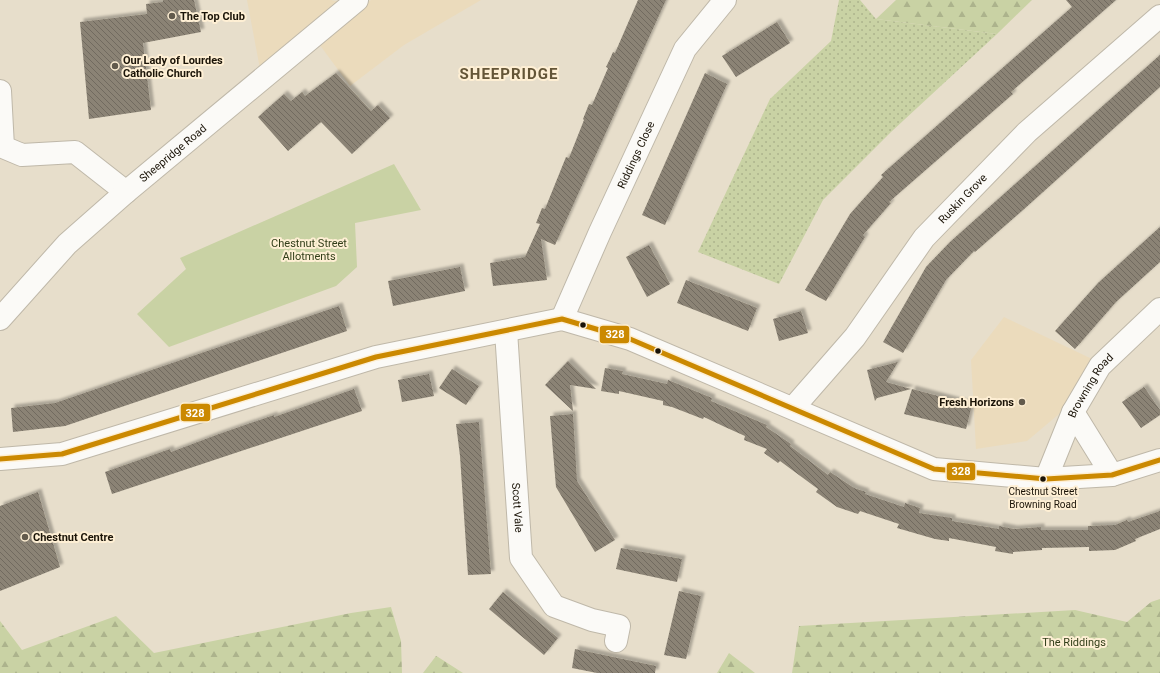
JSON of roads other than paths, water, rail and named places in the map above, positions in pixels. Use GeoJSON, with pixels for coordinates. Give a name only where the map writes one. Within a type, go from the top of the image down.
{"type":"FeatureCollection","features":[{"type":"Feature","properties":{"kind":"street","name":"Sheepridge Road"},"geometry":{"type":"LineString","coordinates":[[0,319],[67,244],[126,192],[357,0]]}},
{"type":"Feature","properties":{"kind":"street","name":"Riddings Close"},"geometry":{"type":"LineString","coordinates":[[562,319],[600,232],[685,49],[725,0]]}},
{"type":"Feature","properties":{"kind":"street","name":"Ruskin Grove"},"geometry":{"type":"LineString","coordinates":[[793,408],[855,337],[924,238],[1027,132],[1160,16]]}},
{"type":"Feature","properties":{"kind":"street"},"geometry":{"type":"LineString","coordinates":[[0,91],[3,147],[22,155],[75,152],[126,192]]}},
{"type":"Feature","properties":{"kind":"street","name":"Browning Road"},"geometry":{"type":"LineString","coordinates":[[1046,479],[1073,412],[1100,366],[1160,309]]}},
{"type":"Feature","properties":{"kind":"street"},"geometry":{"type":"LineString","coordinates":[[0,459],[62,454],[376,357],[562,319],[630,339],[934,469],[1046,479],[1112,475],[1160,460]]}},
{"type":"Feature","properties":{"kind":"street","name":"Scott Vale"},"geometry":{"type":"LineString","coordinates":[[506,330],[521,558],[554,606],[592,620],[619,626]]}},
{"type":"Feature","properties":{"kind":"street"},"geometry":{"type":"LineString","coordinates":[[1073,412],[1112,475]]}},
{"type":"Feature","properties":{"kind":"place","name":"The Top Club"},"geometry":{"type":"Point","coordinates":[172,16]}},
{"type":"Feature","properties":{"kind":"place","name":"Our Lady of Lourdes Catholic Church"},"geometry":{"type":"Point","coordinates":[115,66]}},
{"type":"Feature","properties":{"kind":"place","name":"Fresh Horizons"},"geometry":{"type":"Point","coordinates":[1022,402]}},
{"type":"Feature","properties":{"kind":"place","name":"Chestnut Street Browning Road"},"geometry":{"type":"Point","coordinates":[1043,479]}},
{"type":"Feature","properties":{"kind":"place","name":"Chestnut Centre"},"geometry":{"type":"Point","coordinates":[25,537]}},
{"type":"Feature","properties":{"kind":"district","name":"SHEEPRIDGE"},"geometry":{"type":"Point","coordinates":[509,74]}},
{"type":"Feature","properties":{"kind":"park label","name":"Chestnut Street Allotments"},"geometry":{"type":"Point","coordinates":[309,249]}},
{"type":"Feature","properties":{"kind":"park label","name":"The Riddings"},"geometry":{"type":"Point","coordinates":[1074,642]}}]}
